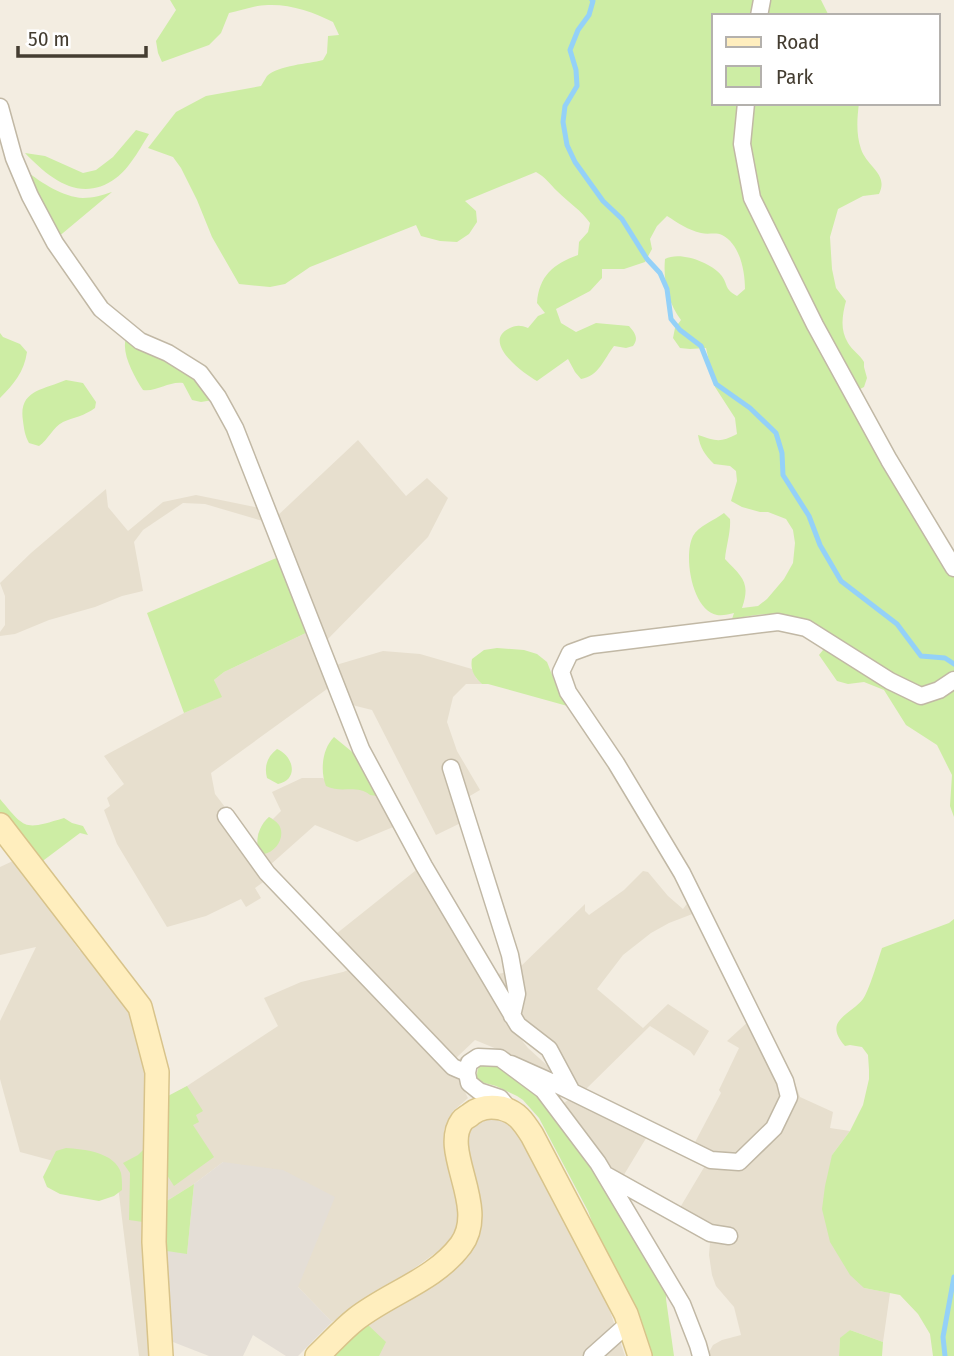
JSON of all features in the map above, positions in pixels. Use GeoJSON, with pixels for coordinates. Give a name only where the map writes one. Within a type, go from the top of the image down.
{"type":"FeatureCollection","features":[{"type":"Feature","properties":{"kind":"street"},"geometry":{"type":"LineString","coordinates":[[746,105],[742,144],[752,198],[815,325],[889,460],[954,568]]}},
{"type":"Feature","properties":{"kind":"street"},"geometry":{"type":"LineString","coordinates":[[0,107],[30,197],[55,243],[101,309],[140,341],[168,353],[200,373],[218,397],[236,428],[361,749],[518,1026],[549,1049],[572,1092]]}},
{"type":"Feature","properties":{"kind":"street"},"geometry":{"type":"LineString","coordinates":[[640,1356],[626,1314],[532,1135],[523,1120],[500,1098],[479,1091],[469,1083],[469,1063],[478,1057],[500,1058],[711,1160],[739,1162],[774,1128],[789,1097],[785,1081],[682,873],[616,763],[568,692],[561,672],[570,653],[592,645],[778,622],[806,628],[890,681],[921,696],[939,690],[954,680]]}},
{"type":"Feature","properties":{"kind":"street"},"geometry":{"type":"LineString","coordinates":[[451,768],[510,955],[517,994],[512,1016]]}},
{"type":"Feature","properties":{"kind":"street"},"geometry":{"type":"LineString","coordinates":[[226,816],[267,873],[453,1067],[467,1073]]}},
{"type":"Feature","properties":{"kind":"street"},"geometry":{"type":"LineString","coordinates":[[0,825],[140,1007],[157,1072],[154,1242],[161,1356]]}},
{"type":"Feature","properties":{"kind":"street"},"geometry":{"type":"LineString","coordinates":[[510,1064],[543,1090],[598,1163],[682,1304],[701,1356]]}},
{"type":"Feature","properties":{"kind":"street"},"geometry":{"type":"LineString","coordinates":[[317,1356],[357,1318],[442,1265],[463,1243],[469,1225],[469,1200],[457,1152],[456,1138],[462,1121],[477,1109],[491,1106],[511,1111]]}},
{"type":"Feature","properties":{"kind":"street"},"geometry":{"type":"LineString","coordinates":[[605,1175],[710,1233],[729,1236]]}},
{"type":"Feature","properties":{"kind":"street"},"geometry":{"type":"LineString","coordinates":[[592,1356],[629,1323]]}},
{"type":"Feature","properties":{"kind":"shaded area"},"geometry":{"type":"Polygon","coordinates":[[[358,440],[406,496],[427,478],[448,498],[428,537],[325,642],[336,665],[383,651],[420,654],[472,669],[482,684],[466,684],[453,697],[447,722],[457,751],[480,790],[463,800],[469,819],[436,835],[372,710],[348,704],[338,681],[211,773],[215,794],[257,849],[258,834],[264,822],[269,817],[273,819],[281,811],[272,792],[302,778],[323,778],[331,788],[359,789],[370,795],[382,790],[398,825],[357,842],[315,825],[270,865],[336,934],[420,867],[511,1027],[528,1048],[550,1068],[547,1075],[509,1054],[475,1040],[454,1060],[468,1098],[453,1111],[444,1130],[445,1144],[458,1189],[459,1229],[452,1241],[398,1280],[332,1322],[298,1287],[223,1162],[162,1204],[166,1098],[278,1026],[264,998],[301,982],[356,967],[266,880],[255,888],[261,898],[246,907],[241,899],[206,916],[167,927],[117,844],[104,810],[110,806],[107,798],[124,784],[104,756],[184,713],[221,697],[214,680],[224,672],[312,630],[266,522],[205,504],[183,503],[143,530],[134,542],[143,591],[49,620],[15,634],[0,636],[5,625],[5,596],[0,583],[106,489],[108,507],[128,531],[163,502],[196,495],[260,508],[275,518],[358,440]]]}},
{"type":"Feature","properties":{"kind":"shaded area"},"geometry":{"type":"Polygon","coordinates":[[[15,860],[80,951],[83,950],[110,985],[136,1024],[145,1049],[145,1148],[153,1356],[139,1356],[117,1178],[20,1152],[0,1079],[0,1021],[36,947],[0,955],[0,867],[15,860]]]}},
{"type":"Feature","properties":{"kind":"shaded area"},"geometry":{"type":"Polygon","coordinates":[[[643,871],[648,872],[683,909],[689,901],[695,913],[651,933],[623,955],[597,989],[643,1028],[668,1004],[709,1031],[694,1056],[650,1026],[584,1091],[693,1146],[721,1093],[719,1090],[739,1048],[727,1041],[750,1020],[761,1014],[793,1077],[800,1097],[833,1112],[830,1128],[850,1131],[832,1155],[864,1288],[890,1293],[883,1342],[850,1330],[840,1339],[839,1356],[707,1356],[713,1345],[741,1335],[734,1307],[716,1286],[712,1275],[709,1255],[711,1229],[678,1211],[706,1164],[648,1135],[622,1178],[609,1169],[594,1151],[564,1103],[575,1095],[493,975],[517,970],[585,904],[585,911],[589,915],[624,890],[643,871]]]}},
{"type":"Feature","properties":{"kind":"shaded area"},"geometry":{"type":"Polygon","coordinates":[[[503,1115],[520,1133],[587,1265],[603,1290],[625,1356],[328,1356],[359,1325],[450,1271],[474,1179],[466,1136],[476,1119],[503,1115]]]}},
{"type":"Feature","properties":{"kind":"shaded area"},"geometry":{"type":"Polygon","coordinates":[[[223,1162],[283,1170],[335,1197],[298,1287],[332,1322],[298,1356],[286,1356],[253,1335],[243,1356],[209,1356],[173,1342],[160,1250],[187,1253],[194,1184],[223,1162]]]}},
{"type":"Feature","properties":{"kind":"green space"},"geometry":{"type":"Polygon","coordinates":[[[170,0],[758,0],[755,14],[712,14],[712,105],[742,105],[742,174],[954,570],[954,817],[950,806],[952,775],[937,745],[906,725],[884,690],[864,682],[848,684],[837,681],[819,655],[831,640],[804,621],[786,615],[768,614],[732,619],[734,613],[717,615],[708,611],[696,593],[689,556],[693,536],[724,513],[730,519],[725,559],[743,580],[746,592],[742,608],[758,606],[784,579],[793,563],[795,543],[793,530],[786,519],[742,507],[731,501],[737,481],[736,471],[730,466],[714,464],[703,451],[698,435],[718,440],[731,437],[737,434],[735,418],[715,387],[706,348],[680,348],[673,338],[675,328],[681,320],[667,291],[665,259],[679,256],[702,262],[716,270],[737,296],[745,289],[744,274],[737,251],[728,239],[720,234],[704,234],[692,230],[667,216],[650,239],[652,249],[645,262],[624,269],[602,269],[602,278],[590,291],[556,309],[561,323],[576,332],[596,323],[629,326],[636,336],[633,346],[614,346],[597,371],[581,379],[568,359],[537,381],[508,358],[500,342],[501,335],[508,329],[518,326],[528,328],[538,316],[545,313],[537,303],[544,278],[561,262],[578,255],[579,242],[588,232],[590,223],[536,172],[465,201],[476,211],[477,222],[469,234],[457,242],[421,236],[416,225],[310,267],[285,284],[270,287],[239,284],[212,237],[181,168],[173,157],[148,148],[176,112],[206,96],[261,86],[267,76],[279,69],[323,60],[327,53],[328,36],[339,35],[333,22],[310,12],[285,6],[258,6],[229,13],[221,33],[209,45],[162,62],[156,41],[176,10],[170,0]]]}},
{"type":"Feature","properties":{"kind":"green space"},"geometry":{"type":"Polygon","coordinates":[[[770,0],[821,0],[828,14],[767,14],[770,0]]]}},
{"type":"Feature","properties":{"kind":"green space"},"geometry":{"type":"Polygon","coordinates":[[[754,105],[859,105],[859,143],[879,176],[881,187],[879,194],[863,196],[838,209],[830,237],[836,288],[846,301],[843,317],[845,338],[864,362],[867,378],[864,387],[858,390],[755,197],[748,153],[754,105]]]}},
{"type":"Feature","properties":{"kind":"green space"},"geometry":{"type":"Polygon","coordinates":[[[136,130],[149,134],[130,164],[116,178],[91,189],[67,185],[56,179],[25,153],[45,156],[83,173],[96,170],[113,157],[136,130]]]}},
{"type":"Feature","properties":{"kind":"green space"},"geometry":{"type":"Polygon","coordinates":[[[26,171],[53,189],[75,197],[112,192],[57,238],[26,171]]]}},
{"type":"Feature","properties":{"kind":"green space"},"geometry":{"type":"Polygon","coordinates":[[[0,333],[20,344],[27,352],[18,377],[0,398],[0,333]]]}},
{"type":"Feature","properties":{"kind":"green space"},"geometry":{"type":"Polygon","coordinates":[[[126,338],[200,376],[213,400],[192,400],[183,383],[143,390],[127,357],[126,338]]]}},
{"type":"Feature","properties":{"kind":"green space"},"geometry":{"type":"Polygon","coordinates":[[[66,380],[83,383],[96,402],[95,408],[59,424],[39,446],[29,443],[23,421],[24,403],[41,389],[66,380]]]}},
{"type":"Feature","properties":{"kind":"green space"},"geometry":{"type":"Polygon","coordinates":[[[281,556],[312,630],[224,672],[214,680],[222,697],[184,713],[147,613],[281,556]]]}},
{"type":"Feature","properties":{"kind":"green space"},"geometry":{"type":"Polygon","coordinates":[[[497,648],[537,654],[547,662],[556,685],[571,707],[482,684],[473,673],[472,659],[484,650],[497,648]]]}},
{"type":"Feature","properties":{"kind":"green space"},"geometry":{"type":"Polygon","coordinates":[[[334,737],[362,760],[382,790],[377,796],[360,790],[326,786],[323,760],[334,737]]]}},
{"type":"Feature","properties":{"kind":"green space"},"geometry":{"type":"Polygon","coordinates":[[[277,749],[287,757],[292,768],[289,778],[278,784],[267,778],[266,770],[267,762],[277,749]]]}},
{"type":"Feature","properties":{"kind":"green space"},"geometry":{"type":"Polygon","coordinates":[[[0,799],[15,817],[27,825],[64,818],[83,826],[88,835],[80,833],[36,866],[0,819],[0,799]]]}},
{"type":"Feature","properties":{"kind":"green space"},"geometry":{"type":"Polygon","coordinates":[[[269,817],[279,825],[281,834],[276,847],[264,854],[258,850],[258,836],[269,817]]]}},
{"type":"Feature","properties":{"kind":"green space"},"geometry":{"type":"Polygon","coordinates":[[[954,919],[954,1356],[933,1356],[930,1334],[918,1314],[900,1295],[864,1288],[850,1275],[830,1242],[822,1209],[832,1155],[850,1131],[863,1105],[869,1079],[868,1055],[862,1047],[845,1046],[836,1030],[837,1024],[863,999],[882,948],[954,919]]]}},
{"type":"Feature","properties":{"kind":"green space"},"geometry":{"type":"Polygon","coordinates":[[[484,1061],[494,1063],[534,1086],[564,1123],[667,1284],[666,1299],[674,1356],[642,1356],[588,1211],[539,1118],[517,1096],[477,1078],[478,1068],[484,1061]]]}},
{"type":"Feature","properties":{"kind":"green space"},"geometry":{"type":"Polygon","coordinates":[[[187,1086],[203,1111],[196,1115],[199,1122],[193,1125],[214,1157],[174,1186],[165,1172],[166,1097],[187,1086]]]}},
{"type":"Feature","properties":{"kind":"green space"},"geometry":{"type":"Polygon","coordinates":[[[66,1148],[98,1153],[112,1160],[121,1173],[122,1190],[99,1201],[60,1194],[47,1187],[43,1177],[56,1151],[66,1148]]]}},
{"type":"Feature","properties":{"kind":"green space"},"geometry":{"type":"Polygon","coordinates":[[[145,1148],[143,1222],[129,1220],[130,1173],[123,1163],[145,1148]]]}},
{"type":"Feature","properties":{"kind":"green space"},"geometry":{"type":"Polygon","coordinates":[[[194,1184],[187,1254],[160,1250],[162,1204],[194,1184]]]}},
{"type":"Feature","properties":{"kind":"green space"},"geometry":{"type":"Polygon","coordinates":[[[367,1324],[386,1342],[379,1356],[328,1356],[367,1324]]]}},
{"type":"Feature","properties":{"kind":"green space"},"geometry":{"type":"Polygon","coordinates":[[[850,1330],[883,1342],[882,1356],[839,1356],[840,1338],[850,1330]]]}},
{"type":"Feature","properties":{"kind":"waterway"},"geometry":{"type":"LineString","coordinates":[[592,0],[589,15],[578,30],[570,50],[577,86],[565,106],[563,122],[567,145],[575,162],[603,201],[622,219],[647,259],[660,273],[667,289],[671,319],[680,330],[701,346],[716,384],[750,408],[776,433],[782,453],[783,475],[809,516],[820,545],[841,581],[897,624],[921,656],[945,658],[954,664]]}},
{"type":"Feature","properties":{"kind":"waterway"},"geometry":{"type":"LineString","coordinates":[[945,1356],[943,1337],[954,1277]]}}]}
